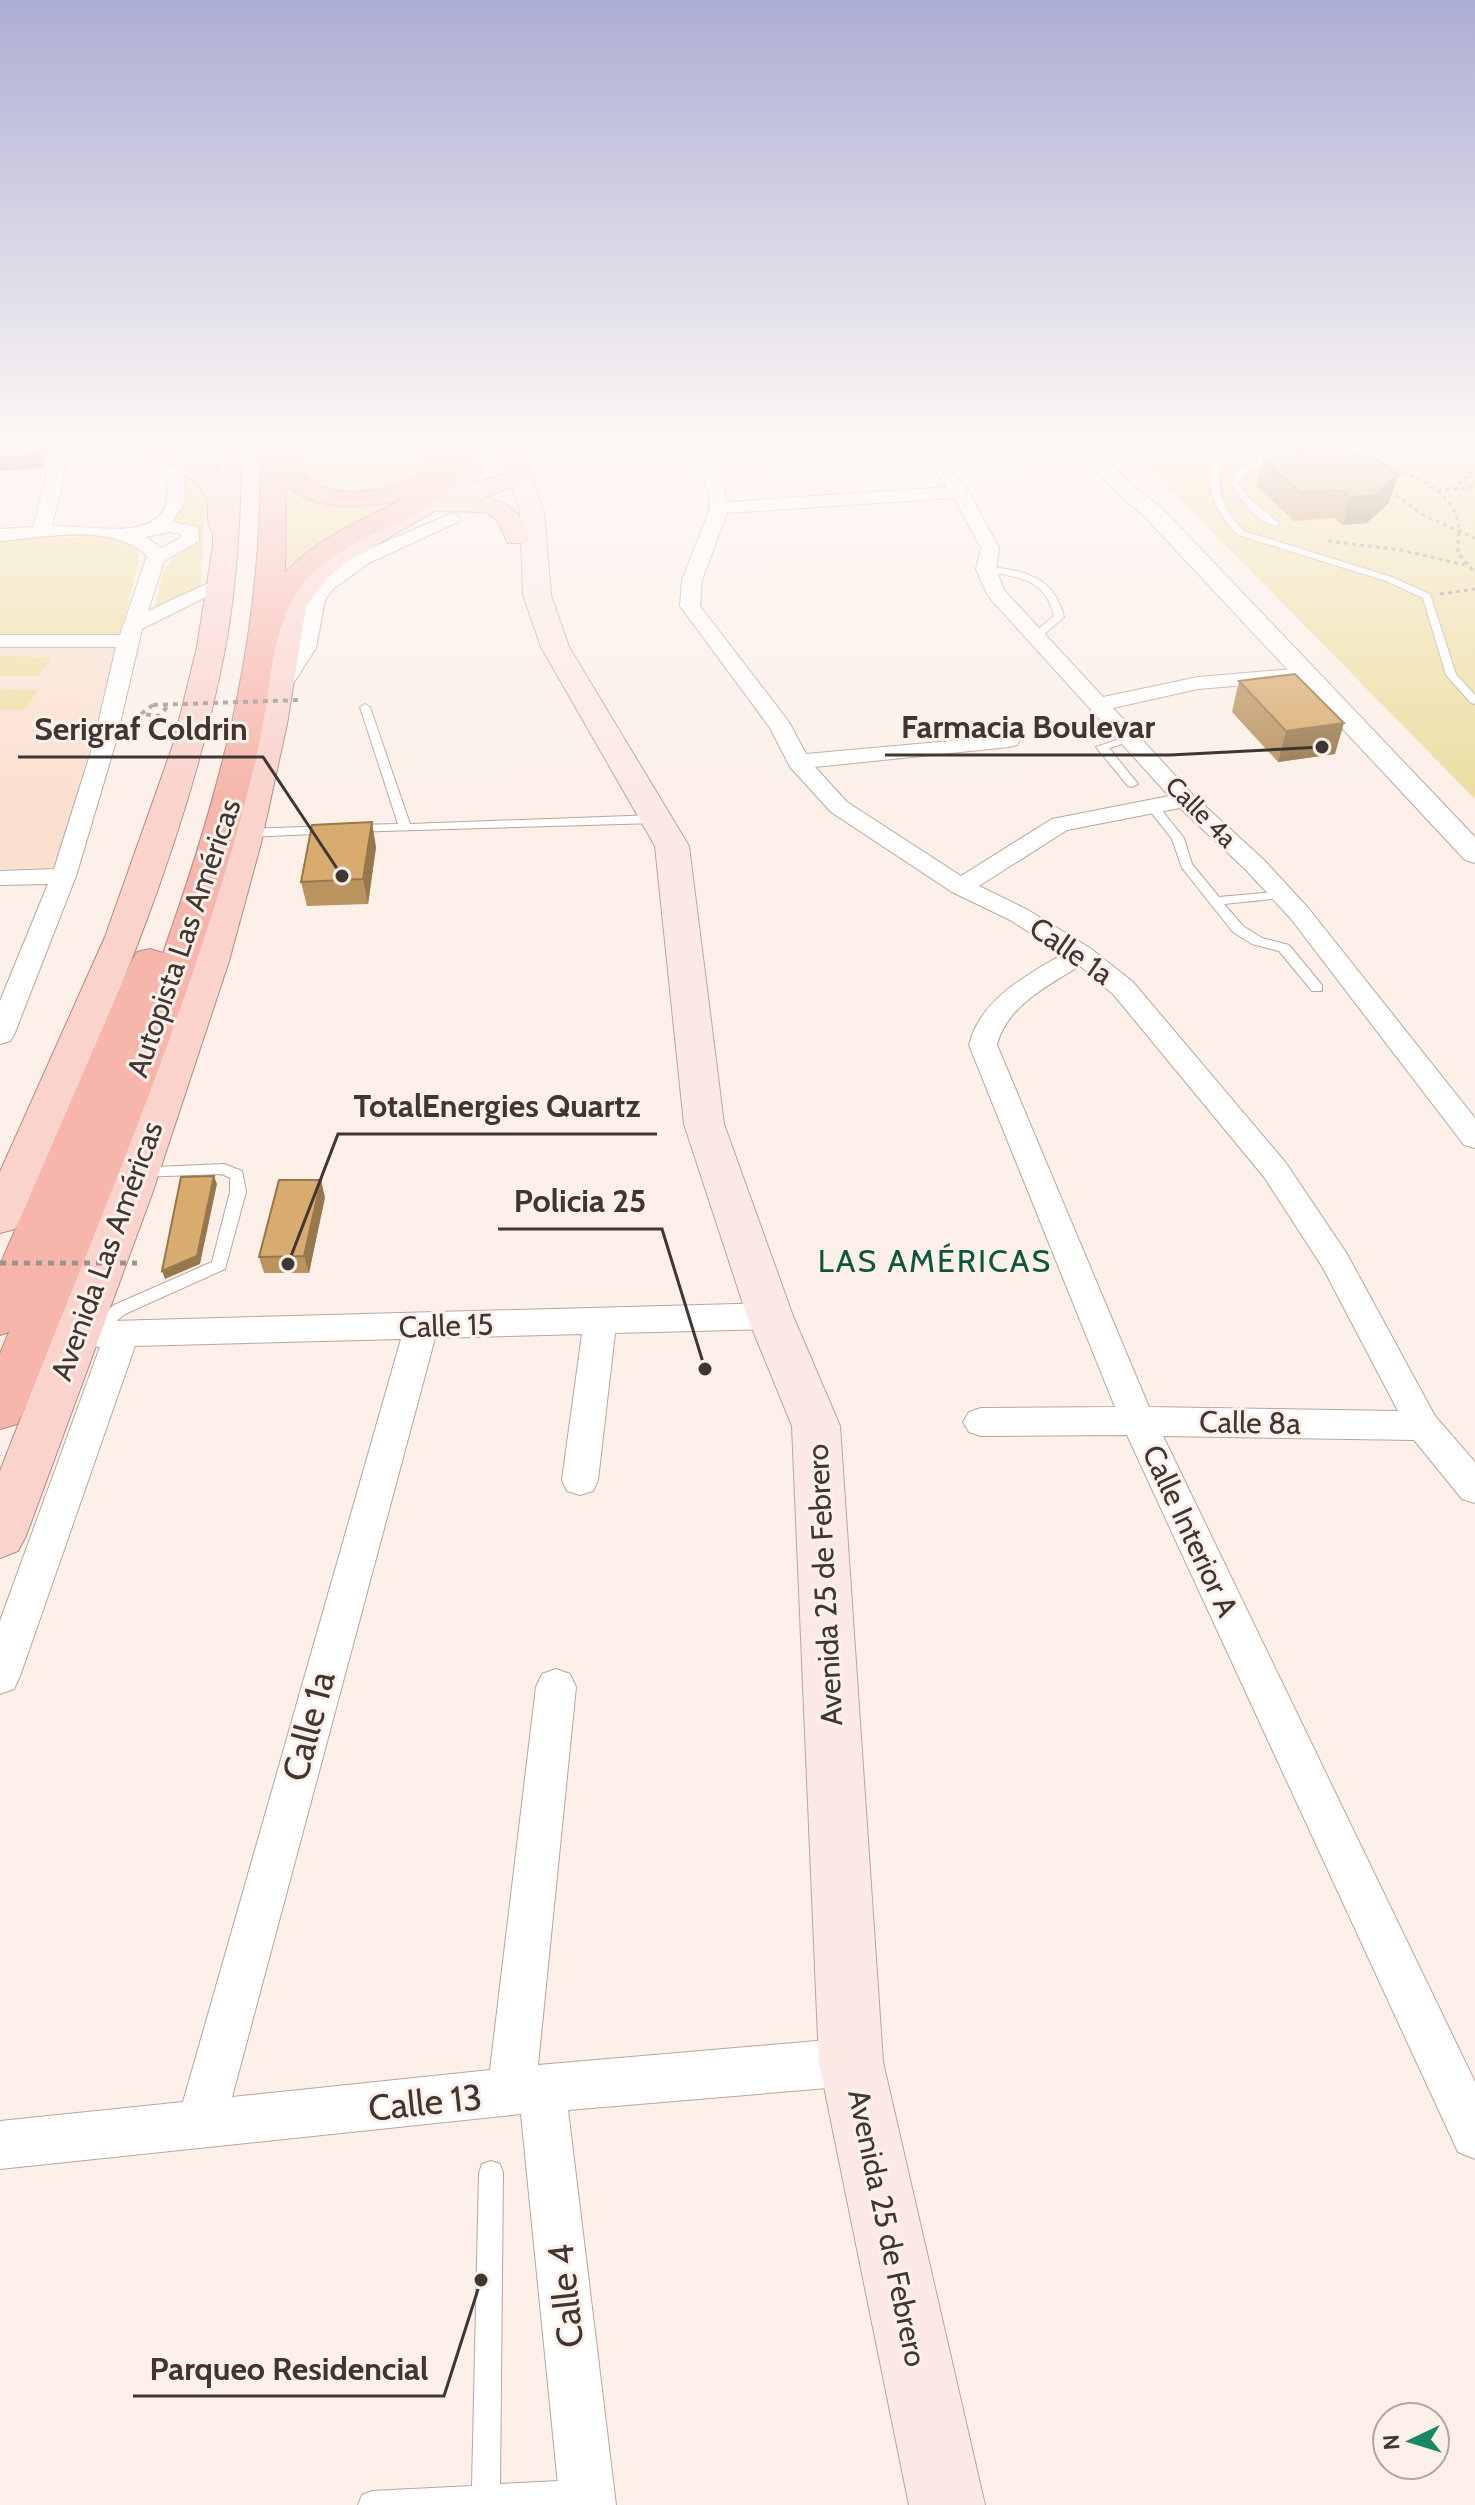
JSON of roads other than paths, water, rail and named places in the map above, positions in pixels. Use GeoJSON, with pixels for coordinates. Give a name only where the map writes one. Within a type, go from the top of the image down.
{"type":"FeatureCollection","features":[{"type":"Feature","properties":{"kind":"highway","name":"Autopista Las Américas"},"geometry":{"type":"LineString","coordinates":[[0,1318],[152,954],[225,732],[250,560]]}},
{"type":"Feature","properties":{"kind":"highway","name":"Autopista Las Américas"},"geometry":{"type":"LineString","coordinates":[[0,1410],[157,1027],[235,790],[261,674],[270,560]]}},
{"type":"Feature","properties":{"kind":"highway"},"geometry":{"type":"LineString","coordinates":[[267,628],[285,588],[312,560]]}},
{"type":"Feature","properties":{"kind":"main road"},"geometry":{"type":"LineString","coordinates":[[222,560],[223,568]]}},
{"type":"Feature","properties":{"kind":"main road"},"geometry":{"type":"LineString","coordinates":[[0,1218],[103,991],[186,763],[223,560]]}},
{"type":"Feature","properties":{"kind":"main road","name":"Avenida Las Américas"},"geometry":{"type":"LineString","coordinates":[[0,1536],[99,1335],[136,1172],[173,1071],[291,691],[292,606],[302,588],[330,560]]}},
{"type":"Feature","properties":{"kind":"main road","name":"Avenida 25 de Febrero"},"geometry":{"type":"LineString","coordinates":[[519,560],[524,602],[536,635],[584,701]]}},
{"type":"Feature","properties":{"kind":"main road","name":"Avenida 25 de Febrero"},"geometry":{"type":"LineString","coordinates":[[535,560],[537,595],[555,647],[672,846],[704,1124],[770,1316],[816,1426],[851,2062],[947,2505]]}},
{"type":"Feature","properties":{"kind":"street"},"geometry":{"type":"LineString","coordinates":[[0,1035],[64,876],[104,745],[131,634],[155,560]]}},
{"type":"Feature","properties":{"kind":"street","name":"Calle 1a"},"geometry":{"type":"LineString","coordinates":[[700,560],[690,586],[690,606],[781,727],[798,762],[839,807],[961,887],[1019,915],[1081,954],[1123,988],[1275,1170],[1336,1262],[1423,1426],[1475,1488]]}},
{"type":"Feature","properties":{"kind":"street","name":"Calle 4a"},"geometry":{"type":"LineString","coordinates":[[988,560],[986,569],[995,592],[1185,800],[1282,894],[1475,1138]]}},
{"type":"Feature","properties":{"kind":"street"},"geometry":{"type":"LineString","coordinates":[[1198,560],[1304,674],[1471,844]]}},
{"type":"Feature","properties":{"kind":"street"},"geometry":{"type":"LineString","coordinates":[[0,641],[131,634],[223,568]]}},
{"type":"Feature","properties":{"kind":"street"},"geometry":{"type":"LineString","coordinates":[[1100,704],[1198,683],[1304,674]]}},
{"type":"Feature","properties":{"kind":"street"},"geometry":{"type":"LineString","coordinates":[[798,762],[1009,740]]}},
{"type":"Feature","properties":{"kind":"street"},"geometry":{"type":"LineString","coordinates":[[961,887],[1060,824],[1185,800]]}},
{"type":"Feature","properties":{"kind":"street"},"geometry":{"type":"LineString","coordinates":[[0,878],[64,876]]}},
{"type":"Feature","properties":{"kind":"street","name":"Calle Interior A"},"geometry":{"type":"LineString","coordinates":[[1081,954],[1030,986],[1006,1007],[984,1033],[983,1045],[1069,1260],[1138,1421],[1475,2135]]}},
{"type":"Feature","properties":{"kind":"street","name":"Calle 15"},"geometry":{"type":"LineString","coordinates":[[99,1335],[213,1329],[421,1328],[770,1316]]}},
{"type":"Feature","properties":{"kind":"street"},"geometry":{"type":"LineString","coordinates":[[580,1480],[600,1320]]}},
{"type":"Feature","properties":{"kind":"street","name":"Calle 1a"},"geometry":{"type":"LineString","coordinates":[[200,2125],[421,1328]]}},
{"type":"Feature","properties":{"kind":"street"},"geometry":{"type":"LineString","coordinates":[[0,1676],[99,1335]]}},
{"type":"Feature","properties":{"kind":"street","name":"Calle 8a"},"geometry":{"type":"LineString","coordinates":[[981,1422],[1138,1421],[1423,1426]]}},
{"type":"Feature","properties":{"kind":"street","name":"Calle 4"},"geometry":{"type":"LineString","coordinates":[[556,1687],[526,2090],[588,2499]]}},
{"type":"Feature","properties":{"kind":"street","name":"Calle 13"},"geometry":{"type":"LineString","coordinates":[[0,2145],[526,2090],[851,2062]]}},
{"type":"Feature","properties":{"kind":"lane"},"geometry":{"type":"LineString","coordinates":[[1328,560],[1389,579],[1427,596],[1451,675],[1475,701]]}},
{"type":"Feature","properties":{"kind":"lane"},"geometry":{"type":"LineString","coordinates":[[986,569],[1024,574],[1042,584],[1057,604],[1059,617],[1036,636]]}},
{"type":"Feature","properties":{"kind":"lane"},"geometry":{"type":"LineString","coordinates":[[365,707],[405,828]]}},
{"type":"Feature","properties":{"kind":"lane"},"geometry":{"type":"LineString","coordinates":[[1131,738],[1102,747],[1132,784]]}},
{"type":"Feature","properties":{"kind":"lane"},"geometry":{"type":"LineString","coordinates":[[1152,806],[1178,838],[1186,865],[1243,935],[1284,948],[1317,988]]}},
{"type":"Feature","properties":{"kind":"lane"},"geometry":{"type":"LineString","coordinates":[[247,833],[656,819]]}},
{"type":"Feature","properties":{"kind":"lane"},"geometry":{"type":"LineString","coordinates":[[1215,901],[1282,894]]}},
{"type":"Feature","properties":{"kind":"lane"},"geometry":{"type":"LineString","coordinates":[[99,1335],[108,1318],[164,1289],[193,1281],[219,1265],[238,1192],[237,1175],[224,1169],[136,1172]]}},
{"type":"Feature","properties":{"kind":"lane"},"geometry":{"type":"LineString","coordinates":[[486,2499],[491,2173]]}},
{"type":"Feature","properties":{"kind":"lane"},"geometry":{"type":"LineString","coordinates":[[372,2505],[486,2499],[588,2499]]}},
{"type":"Feature","properties":{"kind":"place","name":"Farmacia Boulevar"},"geometry":{"type":"Point","coordinates":[1322,747]}},
{"type":"Feature","properties":{"kind":"place","name":"Serigraf Coldrin"},"geometry":{"type":"Point","coordinates":[342,876]}},
{"type":"Feature","properties":{"kind":"place","name":"TotalEnergies Quartz"},"geometry":{"type":"Point","coordinates":[288,1264]}},
{"type":"Feature","properties":{"kind":"place","name":"Policia 25"},"geometry":{"type":"Point","coordinates":[705,1369]}},
{"type":"Feature","properties":{"kind":"place","name":"Parqueo Residencial"},"geometry":{"type":"Point","coordinates":[481,2280]}},
{"type":"Feature","properties":{"kind":"district","name":"LAS AMÉRICAS"},"geometry":{"type":"Point","coordinates":[935,1261]}}]}
